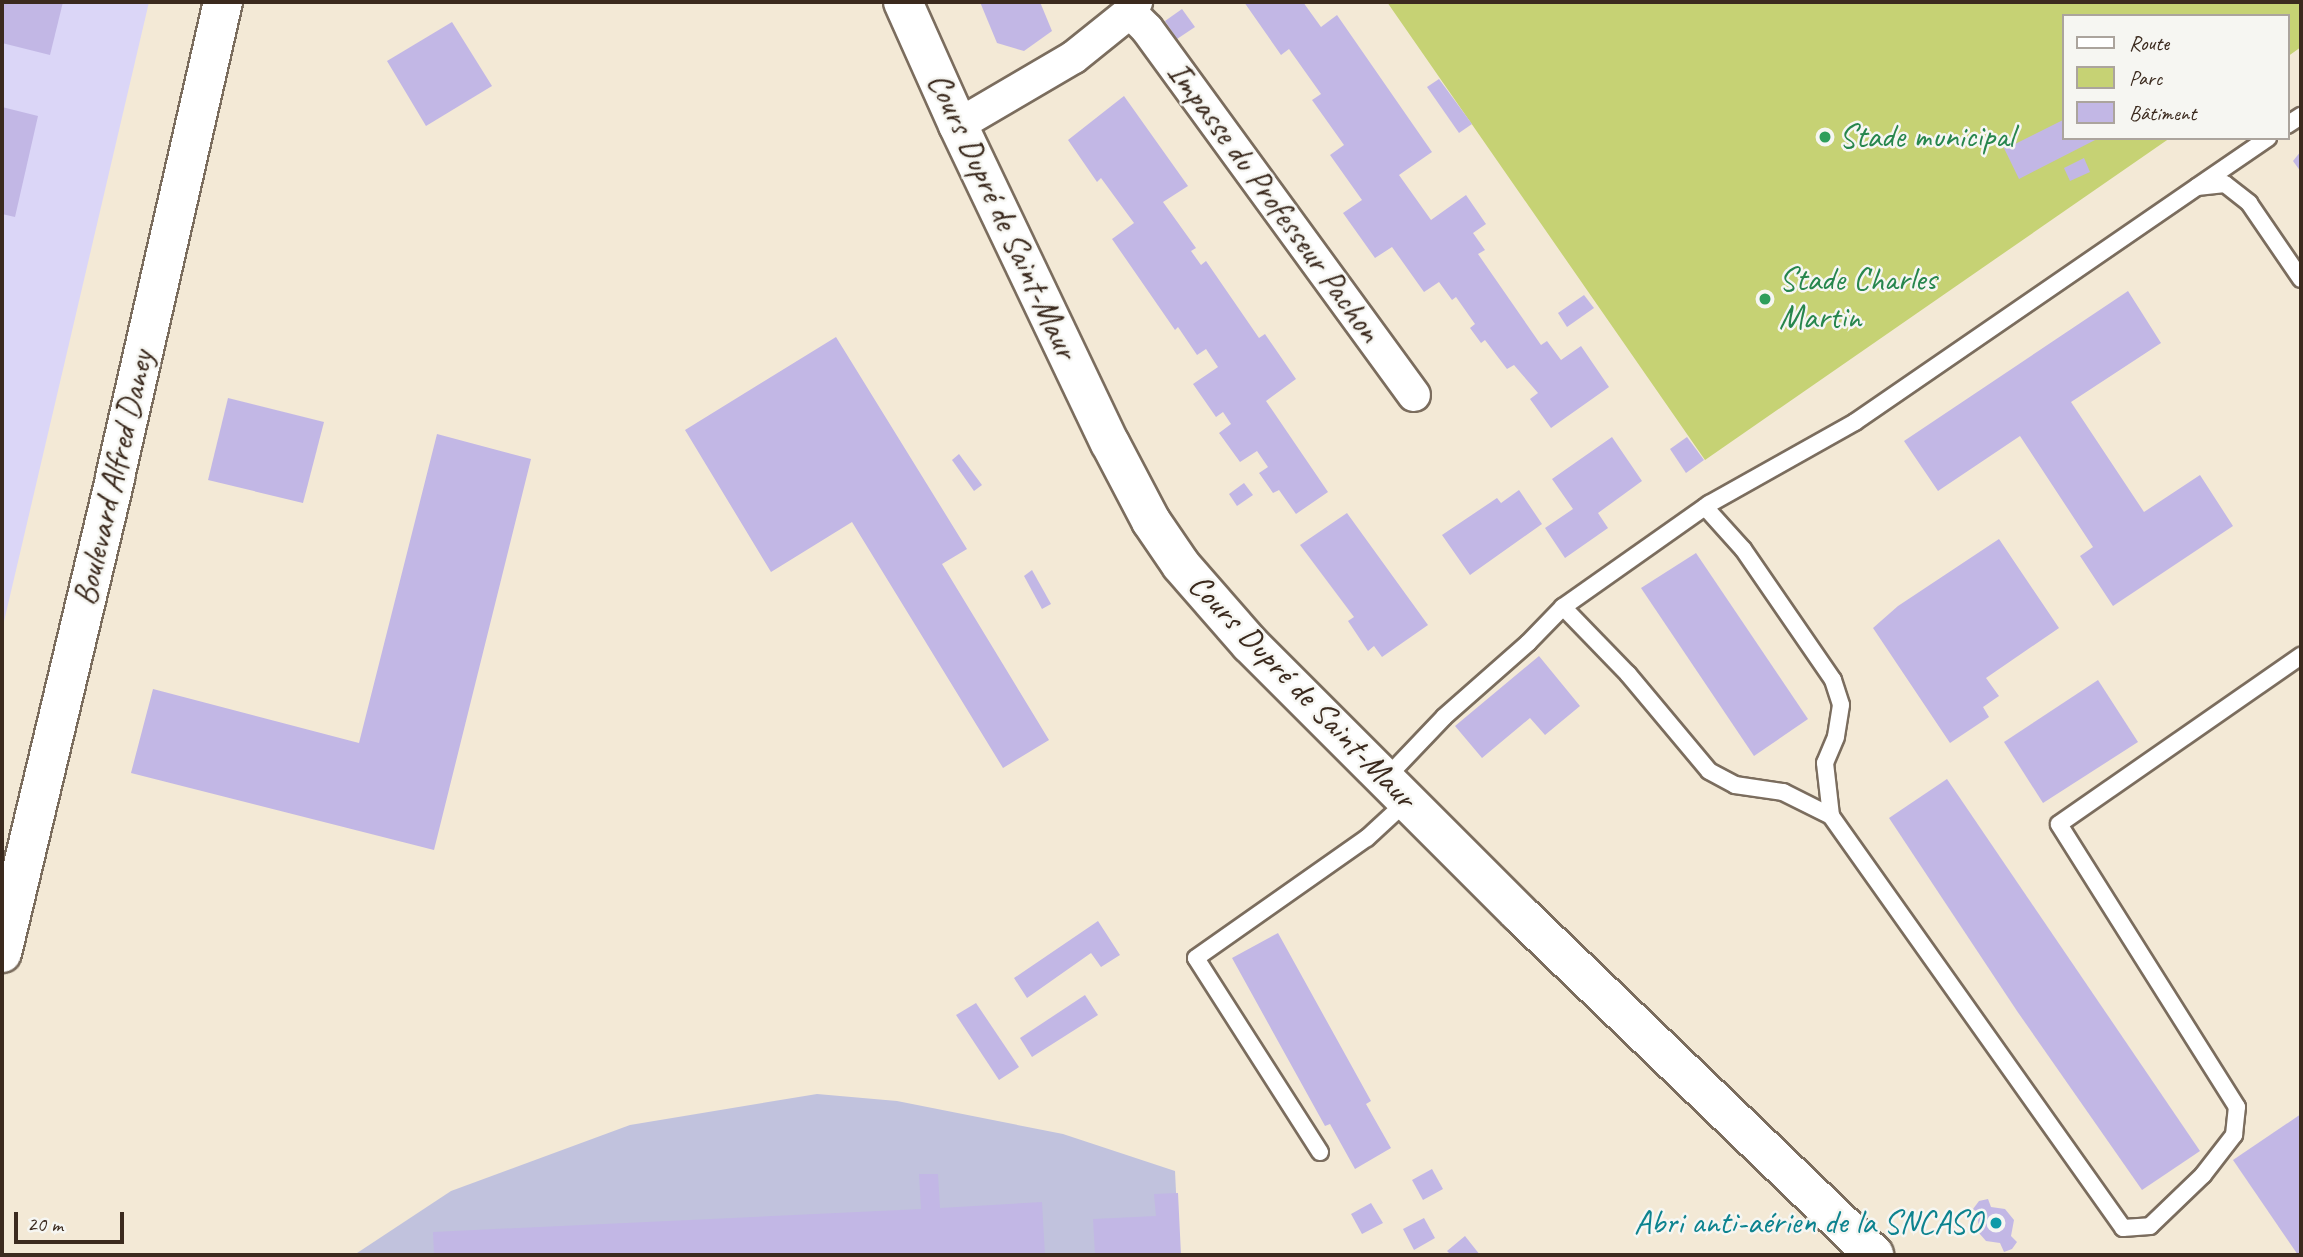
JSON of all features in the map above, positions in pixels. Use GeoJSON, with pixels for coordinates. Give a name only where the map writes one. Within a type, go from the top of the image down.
{"type":"FeatureCollection","features":[{"type":"Feature","properties":{"kind":"street","name":"Boulevard Alfred Daney"},"geometry":{"type":"LineString","coordinates":[[2,953],[223,2]]}},
{"type":"Feature","properties":{"kind":"street","name":"Cours Dupré de Saint-Maur"},"geometry":{"type":"LineString","coordinates":[[903,2],[958,125],[1110,443],[1151,521],[1212,603],[1520,913],[1874,1255]]}},
{"type":"Feature","properties":{"kind":"street"},"geometry":{"type":"LineString","coordinates":[[958,125],[1074,57],[1133,7]]}},
{"type":"Feature","properties":{"kind":"street","name":"Impasse du Professeur Pachon"},"geometry":{"type":"LineString","coordinates":[[1133,7],[1414,395]]}},
{"type":"Feature","properties":{"kind":"lane"},"geometry":{"type":"LineString","coordinates":[[1320,1152],[1196,958],[1367,838],[1444,717],[1528,643],[1563,607],[1705,507],[1855,422],[2265,140]]}},
{"type":"Feature","properties":{"kind":"lane"},"geometry":{"type":"LineString","coordinates":[[2197,187],[2225,184],[2249,203],[2301,279]]}},
{"type":"Feature","properties":{"kind":"lane"},"geometry":{"type":"LineString","coordinates":[[1705,507],[1743,549],[1833,680],[1841,705],[1836,737],[1825,763],[1831,816]]}},
{"type":"Feature","properties":{"kind":"lane"},"geometry":{"type":"LineString","coordinates":[[1563,607],[1628,674],[1709,771],[1735,785],[1783,792],[1831,816],[2123,1228],[2150,1226],[2203,1175],[2234,1135],[2237,1107],[2059,824],[2301,656]]}},
{"type":"Feature","properties":{"kind":"shaded area"},"geometry":{"type":"Polygon","coordinates":[[[2,2],[149,2],[2,630],[2,2]]]}},
{"type":"Feature","properties":{"kind":"shaded area"},"geometry":{"type":"Polygon","coordinates":[[[817,1094],[897,1101],[1063,1134],[1175,1171],[1179,1255],[354,1255],[451,1191],[630,1125],[817,1094]]]}},
{"type":"Feature","properties":{"kind":"green space","name":"Stade Charles Martin"},"geometry":{"type":"Polygon","coordinates":[[[1387,2],[2301,2],[2301,47],[2289,56],[2289,14],[2062,14],[2062,140],[2167,140],[1705,460],[1387,2]]]}},
{"type":"Feature","properties":{"kind":"building"},"geometry":{"type":"Polygon","coordinates":[[[2,2],[63,2],[50,55],[2,43],[2,2]]]}},
{"type":"Feature","properties":{"kind":"building"},"geometry":{"type":"Polygon","coordinates":[[[980,2],[1040,2],[1052,31],[1024,51],[997,43],[980,2]]]}},
{"type":"Feature","properties":{"kind":"building"},"geometry":{"type":"Polygon","coordinates":[[[1244,2],[1303,2],[1321,27],[1337,15],[1432,152],[1399,175],[1431,220],[1466,195],[1486,224],[1473,233],[1485,250],[1478,254],[1541,345],[1547,341],[1561,360],[1581,346],[1609,387],[1551,428],[1530,399],[1538,393],[1514,365],[1507,369],[1485,340],[1481,343],[1470,328],[1475,324],[1456,297],[1452,300],[1439,282],[1424,292],[1392,247],[1375,258],[1343,213],[1362,200],[1330,155],[1344,145],[1312,100],[1321,94],[1289,49],[1281,55],[1244,2]]]}},
{"type":"Feature","properties":{"kind":"building"},"geometry":{"type":"Polygon","coordinates":[[[1182,9],[1195,27],[1177,39],[1165,21],[1182,9]]]}},
{"type":"Feature","properties":{"kind":"building"},"geometry":{"type":"Polygon","coordinates":[[[452,22],[492,86],[426,126],[387,61],[452,22]]]}},
{"type":"Feature","properties":{"kind":"building"},"geometry":{"type":"Polygon","coordinates":[[[1439,79],[1472,124],[1459,133],[1427,87],[1439,79]]]}},
{"type":"Feature","properties":{"kind":"building"},"geometry":{"type":"Polygon","coordinates":[[[1124,96],[1188,186],[1163,202],[1196,248],[1191,251],[1201,265],[1206,261],[1259,338],[1265,334],[1296,379],[1266,401],[1328,492],[1296,514],[1279,490],[1273,493],[1259,473],[1268,467],[1257,451],[1240,462],[1219,433],[1231,424],[1223,412],[1216,417],[1193,384],[1218,367],[1206,349],[1197,355],[1178,327],[1175,330],[1112,239],[1134,223],[1101,178],[1097,182],[1068,140],[1124,96]]]}},
{"type":"Feature","properties":{"kind":"building"},"geometry":{"type":"Polygon","coordinates":[[[2,107],[38,116],[15,217],[2,214],[2,107]]]}},
{"type":"Feature","properties":{"kind":"building"},"geometry":{"type":"Polygon","coordinates":[[[2062,120],[2062,140],[2095,140],[2019,179],[2002,144],[2008,141],[2011,146],[2062,120]]]}},
{"type":"Feature","properties":{"kind":"building"},"geometry":{"type":"Polygon","coordinates":[[[2301,151],[2301,172],[2293,161],[2301,151]]]}},
{"type":"Feature","properties":{"kind":"building"},"geometry":{"type":"Polygon","coordinates":[[[2084,158],[2090,172],[2070,181],[2064,168],[2084,158]]]}},
{"type":"Feature","properties":{"kind":"building"},"geometry":{"type":"Polygon","coordinates":[[[2128,291],[2161,343],[2071,402],[2144,512],[2200,475],[2233,526],[2113,606],[2080,556],[2093,547],[2020,436],[1938,491],[1904,441],[2128,291]]]}},
{"type":"Feature","properties":{"kind":"building"},"geometry":{"type":"Polygon","coordinates":[[[1584,295],[1594,308],[1567,327],[1558,313],[1584,295]]]}},
{"type":"Feature","properties":{"kind":"building"},"geometry":{"type":"Polygon","coordinates":[[[836,337],[967,549],[942,564],[1049,740],[1003,768],[852,522],[771,572],[685,430],[836,337]]]}},
{"type":"Feature","properties":{"kind":"building"},"geometry":{"type":"Polygon","coordinates":[[[228,398],[324,422],[303,503],[208,480],[228,398]]]}},
{"type":"Feature","properties":{"kind":"building"},"geometry":{"type":"Polygon","coordinates":[[[437,434],[531,459],[434,850],[131,773],[153,689],[359,743],[437,434]]]}},
{"type":"Feature","properties":{"kind":"building"},"geometry":{"type":"Polygon","coordinates":[[[1612,437],[1642,481],[1598,513],[1608,528],[1565,558],[1545,528],[1573,509],[1552,479],[1612,437]]]}},
{"type":"Feature","properties":{"kind":"building"},"geometry":{"type":"Polygon","coordinates":[[[1687,437],[1704,460],[1686,473],[1670,449],[1687,437]]]}},
{"type":"Feature","properties":{"kind":"building"},"geometry":{"type":"Polygon","coordinates":[[[959,454],[982,485],[974,491],[952,460],[959,454]]]}},
{"type":"Feature","properties":{"kind":"building"},"geometry":{"type":"Polygon","coordinates":[[[1244,483],[1253,495],[1237,506],[1229,494],[1244,483]]]}},
{"type":"Feature","properties":{"kind":"building"},"geometry":{"type":"Polygon","coordinates":[[[1519,490],[1542,524],[1470,575],[1442,535],[1497,498],[1501,503],[1519,490]]]}},
{"type":"Feature","properties":{"kind":"building"},"geometry":{"type":"Polygon","coordinates":[[[1347,513],[1428,625],[1382,657],[1374,646],[1368,651],[1348,621],[1354,617],[1300,545],[1347,513]]]}},
{"type":"Feature","properties":{"kind":"building"},"geometry":{"type":"Polygon","coordinates":[[[1999,539],[2059,628],[1986,678],[1999,696],[1983,707],[1989,717],[1950,743],[1873,628],[1898,606],[1999,539]]]}},
{"type":"Feature","properties":{"kind":"building"},"geometry":{"type":"Polygon","coordinates":[[[1696,553],[1808,719],[1754,756],[1641,588],[1696,553]]]}},
{"type":"Feature","properties":{"kind":"building"},"geometry":{"type":"Polygon","coordinates":[[[1032,570],[1051,604],[1042,609],[1024,576],[1032,570]]]}},
{"type":"Feature","properties":{"kind":"building"},"geometry":{"type":"Polygon","coordinates":[[[1539,656],[1580,706],[1545,735],[1530,718],[1482,758],[1455,726],[1539,656]]]}},
{"type":"Feature","properties":{"kind":"building"},"geometry":{"type":"Polygon","coordinates":[[[2098,680],[2138,742],[2043,803],[2004,742],[2098,680]]]}},
{"type":"Feature","properties":{"kind":"building"},"geometry":{"type":"Polygon","coordinates":[[[1947,779],[2200,1151],[2142,1190],[2017,1011],[1889,818],[1947,779]]]}},
{"type":"Feature","properties":{"kind":"building"},"geometry":{"type":"Polygon","coordinates":[[[1098,921],[1120,955],[1101,967],[1091,953],[1027,998],[1014,978],[1098,921]]]}},
{"type":"Feature","properties":{"kind":"building"},"geometry":{"type":"Polygon","coordinates":[[[1278,933],[1371,1101],[1366,1104],[1391,1148],[1355,1169],[1330,1124],[1325,1126],[1232,958],[1278,933]]]}},
{"type":"Feature","properties":{"kind":"building"},"geometry":{"type":"Polygon","coordinates":[[[1085,995],[1098,1015],[1032,1057],[1020,1038],[1085,995]]]}},
{"type":"Feature","properties":{"kind":"building"},"geometry":{"type":"Polygon","coordinates":[[[976,1003],[1019,1067],[999,1080],[956,1015],[976,1003]]]}},
{"type":"Feature","properties":{"kind":"building"},"geometry":{"type":"Polygon","coordinates":[[[2301,1114],[2301,1255],[2298,1255],[2233,1160],[2301,1114]]]}},
{"type":"Feature","properties":{"kind":"building"},"geometry":{"type":"Polygon","coordinates":[[[1432,1169],[1443,1189],[1423,1200],[1412,1180],[1432,1169]]]}},
{"type":"Feature","properties":{"kind":"building"},"geometry":{"type":"Polygon","coordinates":[[[919,1174],[938,1174],[940,1208],[1042,1202],[1045,1255],[434,1255],[433,1232],[921,1209],[919,1174]]]}},
{"type":"Feature","properties":{"kind":"building"},"geometry":{"type":"Polygon","coordinates":[[[1178,1193],[1181,1255],[1095,1255],[1093,1219],[1156,1216],[1154,1194],[1178,1193]]]}},
{"type":"Feature","properties":{"kind":"building","name":"Abri anti-aérien de la SNCASO"},"geometry":{"type":"Polygon","coordinates":[[[1988,1199],[1991,1207],[2005,1209],[2014,1220],[2011,1236],[2017,1242],[2012,1249],[2004,1252],[2000,1243],[1986,1241],[1979,1233],[1978,1220],[1981,1215],[1973,1209],[1979,1201],[1988,1199]]]}},
{"type":"Feature","properties":{"kind":"building"},"geometry":{"type":"Polygon","coordinates":[[[1371,1203],[1383,1223],[1362,1234],[1351,1214],[1371,1203]]]}},
{"type":"Feature","properties":{"kind":"building"},"geometry":{"type":"Polygon","coordinates":[[[1424,1218],[1435,1238],[1414,1250],[1403,1229],[1424,1218]]]}},
{"type":"Feature","properties":{"kind":"building"},"geometry":{"type":"Polygon","coordinates":[[[1465,1236],[1480,1255],[1451,1255],[1447,1251],[1465,1236]]]}},
{"type":"Feature","properties":{"kind":"place","name":"Stade municipal"},"geometry":{"type":"Point","coordinates":[1825,137]}},
{"type":"Feature","properties":{"kind":"place","name":"Stade Charles Martin"},"geometry":{"type":"Point","coordinates":[1765,299]}},
{"type":"Feature","properties":{"kind":"place","name":"Abri anti-aérien de la SNCASO"},"geometry":{"type":"Point","coordinates":[1996,1223]}}]}
